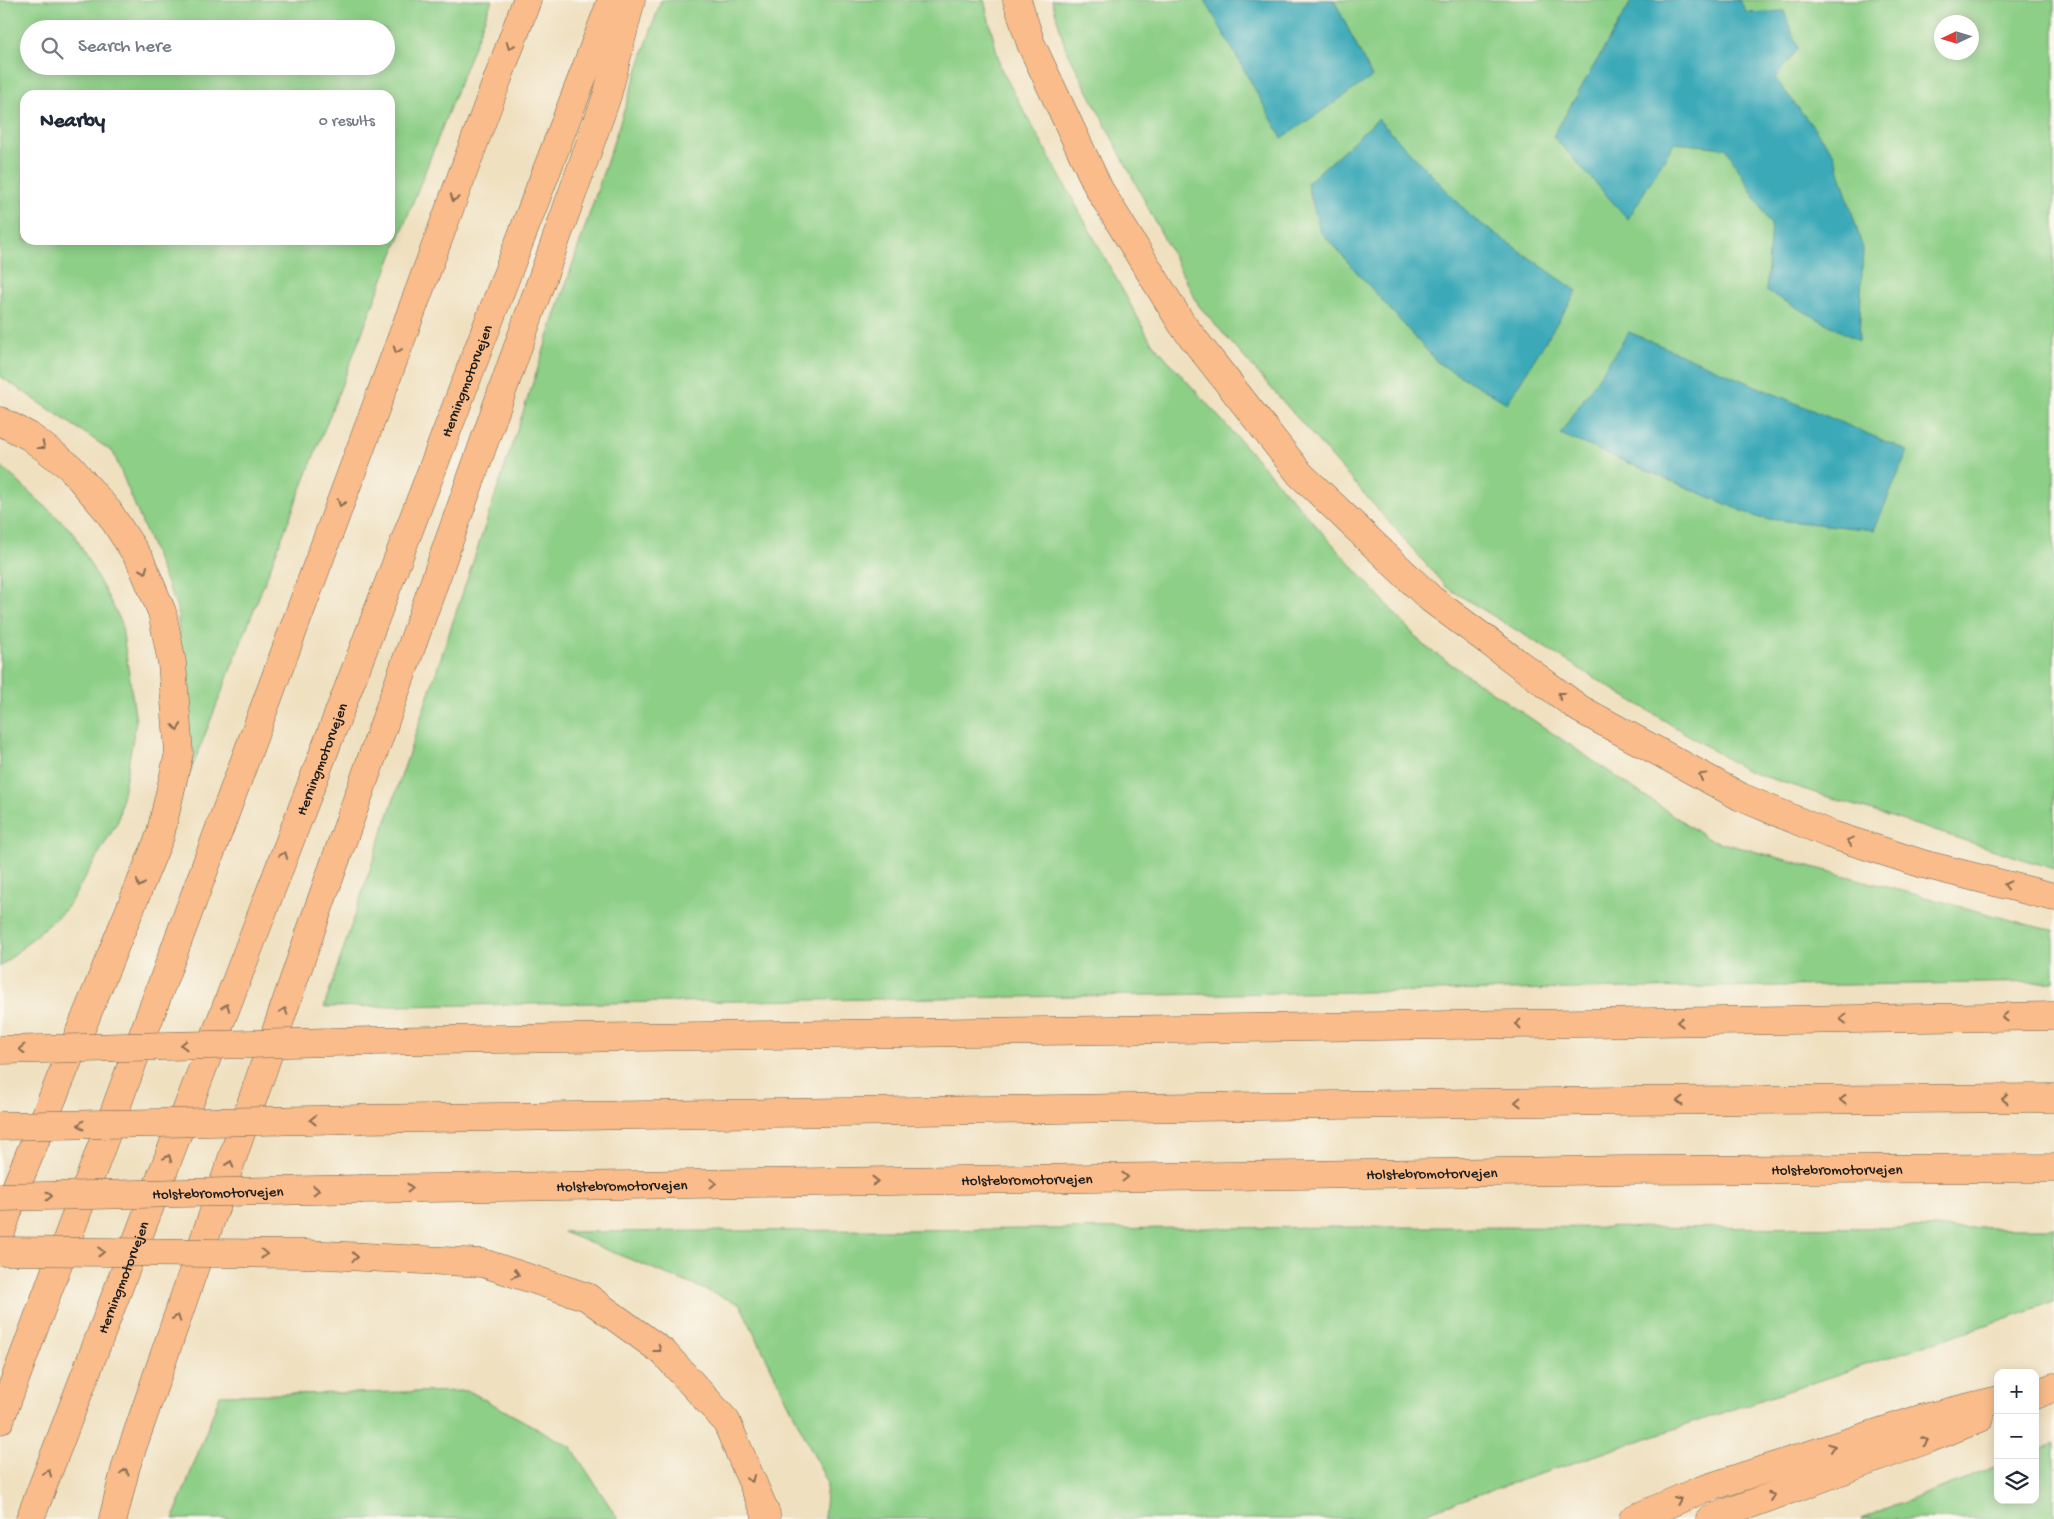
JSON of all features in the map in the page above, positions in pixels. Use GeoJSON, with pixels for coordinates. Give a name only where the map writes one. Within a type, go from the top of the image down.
{"type":"FeatureCollection","features":[{"type":"Feature","properties":{"kind":"highway"},"geometry":{"type":"LineString","coordinates":[[0,1420],[527,0]]}},
{"type":"Feature","properties":{"kind":"highway","name":"Herningmotorvejen"},"geometry":{"type":"LineString","coordinates":[[30,1519],[612,0]]}},
{"type":"Feature","properties":{"kind":"highway"},"geometry":{"type":"LineString","coordinates":[[113,1519],[126,1466],[320,904],[607,96],[631,0]]}},
{"type":"Feature","properties":{"kind":"highway"},"geometry":{"type":"LineString","coordinates":[[1017,0],[1031,44],[1098,189],[1182,324],[1300,474],[1432,599],[1580,709],[1740,797],[1828,834],[1923,864],[2054,897]]}},
{"type":"Feature","properties":{"kind":"highway"},"geometry":{"type":"LineString","coordinates":[[0,421],[29,436],[70,467],[108,511],[140,560],[162,612],[172,663],[179,753],[160,836],[17,1185],[0,1235]]}},
{"type":"Feature","properties":{"kind":"highway"},"geometry":{"type":"LineString","coordinates":[[0,1050],[373,1041],[2054,1016]]}},
{"type":"Feature","properties":{"kind":"highway"},"geometry":{"type":"LineString","coordinates":[[0,1126],[1626,1101],[2054,1098]]}},
{"type":"Feature","properties":{"kind":"highway","name":"Holstebromotorvejen"},"geometry":{"type":"LineString","coordinates":[[0,1197],[362,1189],[1626,1170],[2054,1168]]}},
{"type":"Feature","properties":{"kind":"highway"},"geometry":{"type":"LineString","coordinates":[[0,1251],[306,1254],[483,1263],[587,1297],[663,1352],[726,1421],[766,1514],[766,1519]]}},
{"type":"Feature","properties":{"kind":"highway"},"geometry":{"type":"LineString","coordinates":[[2039,1392],[2054,1387]]}},
{"type":"Feature","properties":{"kind":"highway"},"geometry":{"type":"LineString","coordinates":[[1633,1519],[1719,1484],[1920,1419],[1994,1401]]}},
{"type":"Feature","properties":{"kind":"highway"},"geometry":{"type":"LineString","coordinates":[[1710,1519],[1928,1440],[1994,1413]]}},
{"type":"Feature","properties":{"kind":"green space"},"geometry":{"type":"Polygon","coordinates":[[[0,0],[492,0],[190,773],[177,608],[113,452],[0,376],[0,0]]]}},
{"type":"Feature","properties":{"kind":"green space"},"geometry":{"type":"Polygon","coordinates":[[[661,0],[984,0],[1001,69],[1150,340],[1423,645],[1708,839],[2054,930],[2054,982],[324,1007],[661,0]]]}},
{"type":"Feature","properties":{"kind":"green space"},"geometry":{"type":"Polygon","coordinates":[[[1052,0],[2054,0],[2054,869],[1747,771],[1446,587],[1199,306],[1065,47],[1052,0]]]}},
{"type":"Feature","properties":{"kind":"green space"},"geometry":{"type":"Polygon","coordinates":[[[0,465],[73,532],[121,621],[136,721],[118,821],[67,908],[0,967],[0,465]]]}},
{"type":"Feature","properties":{"kind":"green space"},"geometry":{"type":"Polygon","coordinates":[[[1364,1227],[2054,1228],[2054,1302],[1435,1509],[1414,1519],[824,1519],[827,1482],[740,1304],[563,1232],[1364,1227]]]}},
{"type":"Feature","properties":{"kind":"green space"},"geometry":{"type":"Polygon","coordinates":[[[469,1391],[571,1447],[618,1519],[173,1519],[220,1395],[469,1391]]]}},
{"type":"Feature","properties":{"kind":"green space"},"geometry":{"type":"Polygon","coordinates":[[[2054,1444],[2054,1519],[1860,1519],[1994,1468],[1994,1504],[2039,1504],[2039,1450],[2054,1444]]]}},
{"type":"Feature","properties":{"kind":"water"},"geometry":{"type":"Polygon","coordinates":[[[1205,0],[1334,0],[1372,77],[1282,138],[1205,0]]]}},
{"type":"Feature","properties":{"kind":"water"},"geometry":{"type":"Polygon","coordinates":[[[1632,0],[1739,0],[1747,13],[1784,11],[1798,49],[1775,78],[1834,154],[1863,249],[1859,341],[1766,291],[1771,225],[1726,148],[1674,143],[1628,219],[1553,136],[1632,0]]]}},
{"type":"Feature","properties":{"kind":"water"},"geometry":{"type":"Polygon","coordinates":[[[1378,119],[1473,218],[1577,291],[1507,403],[1438,363],[1320,231],[1307,183],[1378,119]]]}},
{"type":"Feature","properties":{"kind":"water"},"geometry":{"type":"Polygon","coordinates":[[[1629,332],[1908,451],[1874,530],[1759,518],[1560,434],[1629,332]]]}}]}
